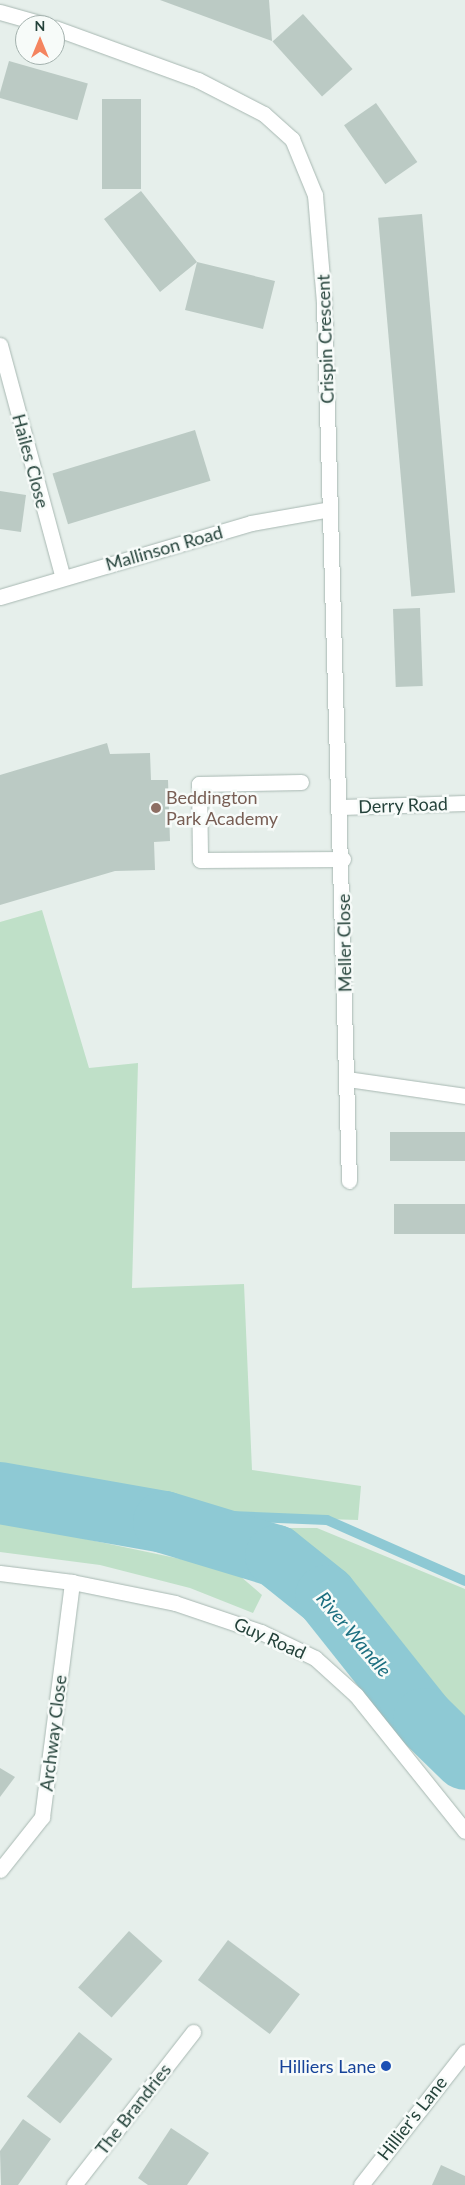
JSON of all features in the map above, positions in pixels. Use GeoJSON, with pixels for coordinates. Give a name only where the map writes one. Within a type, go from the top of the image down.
{"type":"FeatureCollection","features":[{"type":"Feature","properties":{"kind":"street"},"geometry":{"type":"LineString","coordinates":[[0,12],[15,16]]}},
{"type":"Feature","properties":{"kind":"street","name":"Crispin Crescent"},"geometry":{"type":"LineString","coordinates":[[65,32],[235,97],[264,114],[292,139],[316,195],[321,237],[340,807]]}},
{"type":"Feature","properties":{"kind":"street","name":"Hailes Close"},"geometry":{"type":"LineString","coordinates":[[0,345],[63,578]]}},
{"type":"Feature","properties":{"kind":"street","name":"Mallinson Road"},"geometry":{"type":"LineString","coordinates":[[0,597],[251,523],[330,509]]}},
{"type":"Feature","properties":{"kind":"street"},"geometry":{"type":"LineString","coordinates":[[301,782],[199,784],[200,860],[343,859]]}},
{"type":"Feature","properties":{"kind":"street","name":"Derry Road"},"geometry":{"type":"LineString","coordinates":[[340,807],[465,803]]}},
{"type":"Feature","properties":{"kind":"street","name":"Meller Close"},"geometry":{"type":"LineString","coordinates":[[340,807],[343,859],[349,1181]]}},
{"type":"Feature","properties":{"kind":"street"},"geometry":{"type":"LineString","coordinates":[[347,1079],[465,1096]]}},
{"type":"Feature","properties":{"kind":"street","name":"Guy Road"},"geometry":{"type":"LineString","coordinates":[[0,1573],[72,1582],[221,1617],[315,1658],[356,1695],[465,1831]]}},
{"type":"Feature","properties":{"kind":"street","name":"Archway Close"},"geometry":{"type":"LineString","coordinates":[[0,1870],[42,1817],[72,1582]]}},
{"type":"Feature","properties":{"kind":"street","name":"The Brandries"},"geometry":{"type":"LineString","coordinates":[[74,2185],[193,2032]]}},
{"type":"Feature","properties":{"kind":"street","name":"Hillier's Lane"},"geometry":{"type":"LineString","coordinates":[[361,2185],[465,2052]]}},
{"type":"Feature","properties":{"kind":"green space"},"geometry":{"type":"Polygon","coordinates":[[[42,910],[89,1068],[138,1063],[132,1288],[244,1284],[252,1470],[361,1486],[358,1520],[231,1516],[164,1522],[0,1493],[0,922],[42,910]]]}},
{"type":"Feature","properties":{"kind":"green space"},"geometry":{"type":"Polygon","coordinates":[[[0,1521],[233,1570],[262,1595],[253,1613],[190,1588],[100,1565],[0,1552],[0,1521]]]}},
{"type":"Feature","properties":{"kind":"green space"},"geometry":{"type":"Polygon","coordinates":[[[242,1528],[317,1528],[465,1589],[465,1736],[408,1681],[308,1552],[242,1528]]]}},
{"type":"Feature","properties":{"kind":"building"},"geometry":{"type":"Polygon","coordinates":[[[160,0],[269,0],[272,41],[160,0]]]}},
{"type":"Feature","properties":{"kind":"building"},"geometry":{"type":"Polygon","coordinates":[[[303,14],[353,69],[322,96],[273,41],[303,14]]]}},
{"type":"Feature","properties":{"kind":"building"},"geometry":{"type":"Polygon","coordinates":[[[9,61],[15,63],[15,65],[23,65],[88,84],[77,120],[0,98],[9,61]]]}},
{"type":"Feature","properties":{"kind":"building"},"geometry":{"type":"Polygon","coordinates":[[[102,99],[141,99],[141,189],[102,189],[102,99]]]}},
{"type":"Feature","properties":{"kind":"building"},"geometry":{"type":"Polygon","coordinates":[[[376,103],[417,162],[385,184],[344,125],[376,103]]]}},
{"type":"Feature","properties":{"kind":"building"},"geometry":{"type":"Polygon","coordinates":[[[141,191],[197,262],[160,292],[104,219],[141,191]]]}},
{"type":"Feature","properties":{"kind":"building"},"geometry":{"type":"Polygon","coordinates":[[[422,214],[455,593],[411,596],[378,218],[422,214]]]}},
{"type":"Feature","properties":{"kind":"building"},"geometry":{"type":"Polygon","coordinates":[[[197,262],[275,281],[263,329],[185,310],[197,262]]]}},
{"type":"Feature","properties":{"kind":"building"},"geometry":{"type":"Polygon","coordinates":[[[195,430],[210,481],[68,524],[53,474],[195,430]]]}},
{"type":"Feature","properties":{"kind":"building"},"geometry":{"type":"Polygon","coordinates":[[[0,491],[26,495],[21,532],[0,529],[0,491]]]}},
{"type":"Feature","properties":{"kind":"building"},"geometry":{"type":"Polygon","coordinates":[[[420,608],[423,686],[396,687],[393,609],[420,608]]]}},
{"type":"Feature","properties":{"kind":"building"},"geometry":{"type":"Polygon","coordinates":[[[107,743],[110,754],[150,753],[151,780],[168,780],[170,841],[154,842],[155,870],[115,871],[0,905],[0,775],[107,743]]]}},
{"type":"Feature","properties":{"kind":"building"},"geometry":{"type":"Polygon","coordinates":[[[390,1132],[465,1132],[465,1161],[390,1161],[390,1132]]]}},
{"type":"Feature","properties":{"kind":"building"},"geometry":{"type":"Polygon","coordinates":[[[394,1204],[465,1204],[465,1234],[394,1234],[394,1204]]]}},
{"type":"Feature","properties":{"kind":"building"},"geometry":{"type":"Polygon","coordinates":[[[0,1768],[15,1777],[0,1797],[0,1768]]]}},
{"type":"Feature","properties":{"kind":"building"},"geometry":{"type":"Polygon","coordinates":[[[129,1931],[162,1961],[112,2018],[78,1987],[129,1931]]]}},
{"type":"Feature","properties":{"kind":"building"},"geometry":{"type":"Polygon","coordinates":[[[228,1940],[300,1994],[270,2034],[198,1980],[228,1940]]]}},
{"type":"Feature","properties":{"kind":"building"},"geometry":{"type":"Polygon","coordinates":[[[79,2032],[112,2059],[60,2124],[27,2097],[79,2032]]]}},
{"type":"Feature","properties":{"kind":"building"},"geometry":{"type":"Polygon","coordinates":[[[23,2119],[51,2139],[18,2185],[1,2185],[0,2151],[23,2119]]]}},
{"type":"Feature","properties":{"kind":"building"},"geometry":{"type":"Polygon","coordinates":[[[171,2128],[209,2153],[187,2185],[148,2185],[138,2178],[171,2128]]]}},
{"type":"Feature","properties":{"kind":"building"},"geometry":{"type":"Polygon","coordinates":[[[441,2165],[465,2176],[465,2185],[432,2185],[441,2165]]]}},
{"type":"Feature","properties":{"kind":"waterway","name":"River Wandle"},"geometry":{"type":"LineString","coordinates":[[0,1493],[164,1522],[276,1556],[326,1596],[424,1719],[465,1759]]}},
{"type":"Feature","properties":{"kind":"waterway","name":"River Wandle"},"geometry":{"type":"LineString","coordinates":[[164,1522],[231,1516],[327,1520],[465,1581]]}},
{"type":"Feature","properties":{"kind":"place","name":"Beddington Park Academy"},"geometry":{"type":"Point","coordinates":[156,808]}},
{"type":"Feature","properties":{"kind":"place","name":"Hilliers Lane"},"geometry":{"type":"Point","coordinates":[386,2066]}}]}
